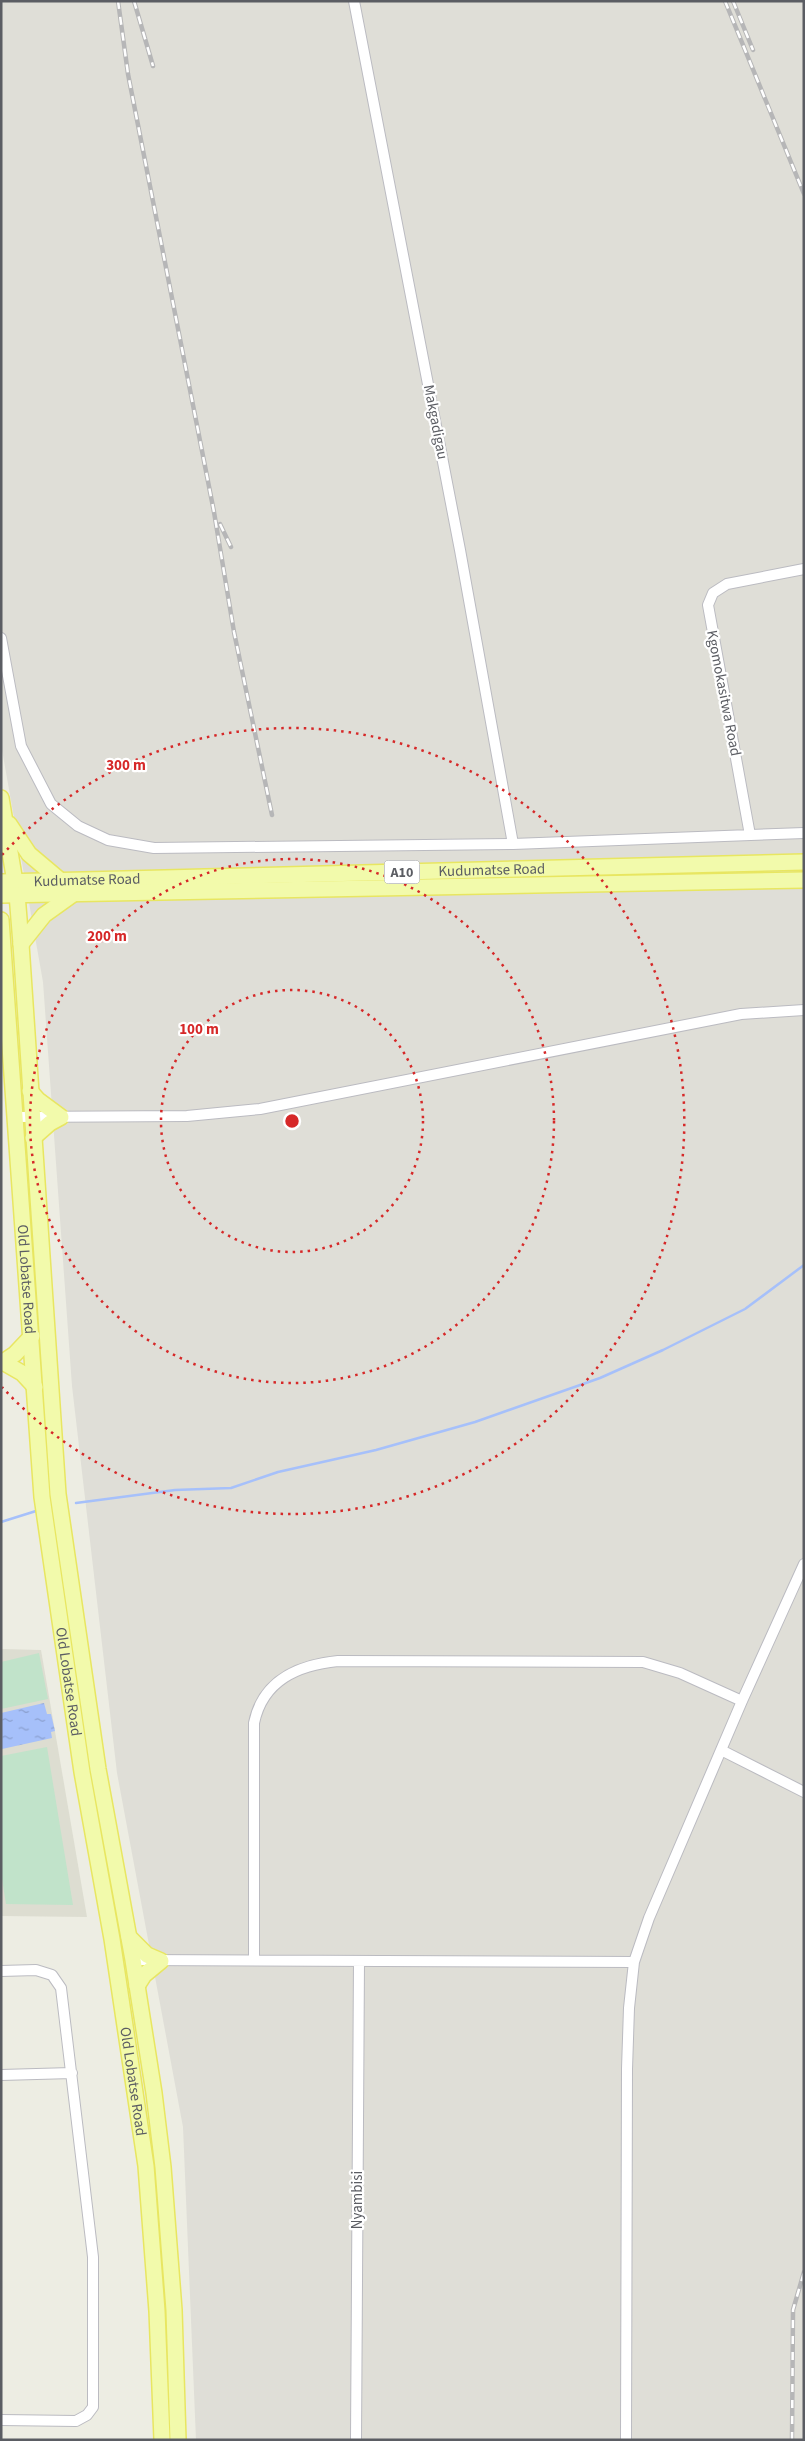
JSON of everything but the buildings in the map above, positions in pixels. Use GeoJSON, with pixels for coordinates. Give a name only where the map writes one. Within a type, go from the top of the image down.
{"type":"FeatureCollection","features":[{"type":"Feature","properties":{"kind":"main road"},"geometry":{"type":"LineString","coordinates":[[1,798],[5,819],[11,885],[21,944],[30,1091],[24,1117],[33,1138],[41,1366]]}},
{"type":"Feature","properties":{"kind":"main road"},"geometry":{"type":"LineString","coordinates":[[5,819],[29,854],[61,881]]}},
{"type":"Feature","properties":{"kind":"main road","name":"Kudumatse Road"},"geometry":{"type":"LineString","coordinates":[[1,895],[11,885],[61,881],[804,862]]}},
{"type":"Feature","properties":{"kind":"main road","name":"Kudumatse Road"},"geometry":{"type":"LineString","coordinates":[[11,885],[72,895],[804,880]]}},
{"type":"Feature","properties":{"kind":"main road"},"geometry":{"type":"LineString","coordinates":[[21,944],[44,915],[72,895]]}},
{"type":"Feature","properties":{"kind":"main road","name":"Old Lobatse Road"},"geometry":{"type":"LineString","coordinates":[[1,920],[24,1117],[32,1336],[41,1366],[71,1594],[98,1769],[133,1960],[163,2167],[174,2310],[178,2440]]}},
{"type":"Feature","properties":{"kind":"main road"},"geometry":{"type":"LineString","coordinates":[[30,1091],[38,1100],[61,1117],[50,1123],[33,1138]]}},
{"type":"Feature","properties":{"kind":"main road"},"geometry":{"type":"LineString","coordinates":[[32,1336],[15,1354],[2,1362],[22,1373],[35,1387]]}},
{"type":"Feature","properties":{"kind":"main road","name":"Old Lobatse Road"},"geometry":{"type":"LineString","coordinates":[[41,1366],[35,1387],[42,1497],[82,1772],[112,1938],[146,2166],[157,2310],[162,2440]]}},
{"type":"Feature","properties":{"kind":"main road"},"geometry":{"type":"LineString","coordinates":[[129,1937],[147,1955],[161,1961],[144,1975],[137,1986]]}},
{"type":"Feature","properties":{"kind":"main road"},"geometry":{"type":"LineString","coordinates":[[112,1938],[133,1960],[117,1974]]}},
{"type":"Feature","properties":{"kind":"street","name":"Makgadigau"},"geometry":{"type":"LineString","coordinates":[[354,1],[460,550],[513,844]]}},
{"type":"Feature","properties":{"kind":"street","name":"Kgomokasitwa Road"},"geometry":{"type":"LineString","coordinates":[[750,835],[708,605],[713,593],[727,584],[804,569]]}},
{"type":"Feature","properties":{"kind":"street"},"geometry":{"type":"LineString","coordinates":[[1,638],[21,746],[31,769],[51,804],[78,826],[108,840],[154,848],[513,844],[804,833]]}},
{"type":"Feature","properties":{"kind":"street"},"geometry":{"type":"LineString","coordinates":[[24,1117],[187,1116],[260,1109],[741,1014],[804,1010]]}},
{"type":"Feature","properties":{"kind":"street"},"geometry":{"type":"LineString","coordinates":[[2,1362],[41,1366]]}},
{"type":"Feature","properties":{"kind":"street"},"geometry":{"type":"LineString","coordinates":[[626,2440],[627,2070],[629,2008],[634,1962],[649,1918],[742,1700],[804,1564]]}},
{"type":"Feature","properties":{"kind":"street"},"geometry":{"type":"LineString","coordinates":[[254,1960],[254,1723],[257,1711],[276,1684],[291,1672],[312,1663],[338,1661],[643,1662],[680,1673],[742,1700]]}},
{"type":"Feature","properties":{"kind":"street"},"geometry":{"type":"LineString","coordinates":[[722,1750],[804,1792]]}},
{"type":"Feature","properties":{"kind":"street"},"geometry":{"type":"LineString","coordinates":[[133,1960],[634,1962]]}},
{"type":"Feature","properties":{"kind":"street","name":"Nyambisi"},"geometry":{"type":"LineString","coordinates":[[356,2440],[359,1961]]}},
{"type":"Feature","properties":{"kind":"street"},"geometry":{"type":"LineString","coordinates":[[1,1971],[36,1970],[52,1974],[61,1988],[94,2257],[93,2407],[87,2415],[76,2421],[1,2420]]}},
{"type":"Feature","properties":{"kind":"street"},"geometry":{"type":"LineString","coordinates":[[1,2075],[72,2073]]}},
{"type":"Feature","properties":{"kind":"shaded area"},"geometry":{"type":"Polygon","coordinates":[[[1,1],[804,1],[804,2440],[196,2440],[183,2127],[117,1773],[72,1386],[43,982],[1,744],[1,1]]]}},
{"type":"Feature","properties":{"kind":"shaded area"},"geometry":{"type":"Polygon","coordinates":[[[1,1649],[41,1650],[87,1917],[1,1916],[1,1649]]]}},
{"type":"Feature","properties":{"kind":"green space"},"geometry":{"type":"Polygon","coordinates":[[[39,1653],[48,1699],[1,1709],[1,1662],[39,1653]]]}},
{"type":"Feature","properties":{"kind":"green space"},"geometry":{"type":"Polygon","coordinates":[[[47,1747],[73,1905],[6,1904],[1,1873],[1,1756],[47,1747]]]}},
{"type":"Feature","properties":{"kind":"water"},"geometry":{"type":"Polygon","coordinates":[[[44,1703],[47,1714],[51,1714],[55,1731],[51,1732],[52,1738],[2,1749],[1,1713],[44,1703]]]}},
{"type":"Feature","properties":{"kind":"waterway"},"geometry":{"type":"LineString","coordinates":[[76,1503],[175,1490],[231,1488],[278,1472],[376,1450],[475,1422],[600,1378],[663,1350],[745,1309],[804,1265]]}},
{"type":"Feature","properties":{"kind":"waterway"},"geometry":{"type":"LineString","coordinates":[[1,1522],[36,1511]]}},
{"type":"Feature","properties":{"kind":"railway"},"geometry":{"type":"LineString","coordinates":[[118,1],[128,74],[214,512],[234,632],[272,815]]}},
{"type":"Feature","properties":{"kind":"railway"},"geometry":{"type":"LineString","coordinates":[[134,1],[153,66]]}},
{"type":"Feature","properties":{"kind":"railway"},"geometry":{"type":"LineString","coordinates":[[725,1],[804,194]]}},
{"type":"Feature","properties":{"kind":"railway"},"geometry":{"type":"LineString","coordinates":[[733,1],[753,50]]}},
{"type":"Feature","properties":{"kind":"railway"},"geometry":{"type":"LineString","coordinates":[[220,524],[231,547]]}},
{"type":"Feature","properties":{"kind":"railway"},"geometry":{"type":"LineString","coordinates":[[792,2440],[793,2310],[804,2272]]}}]}
